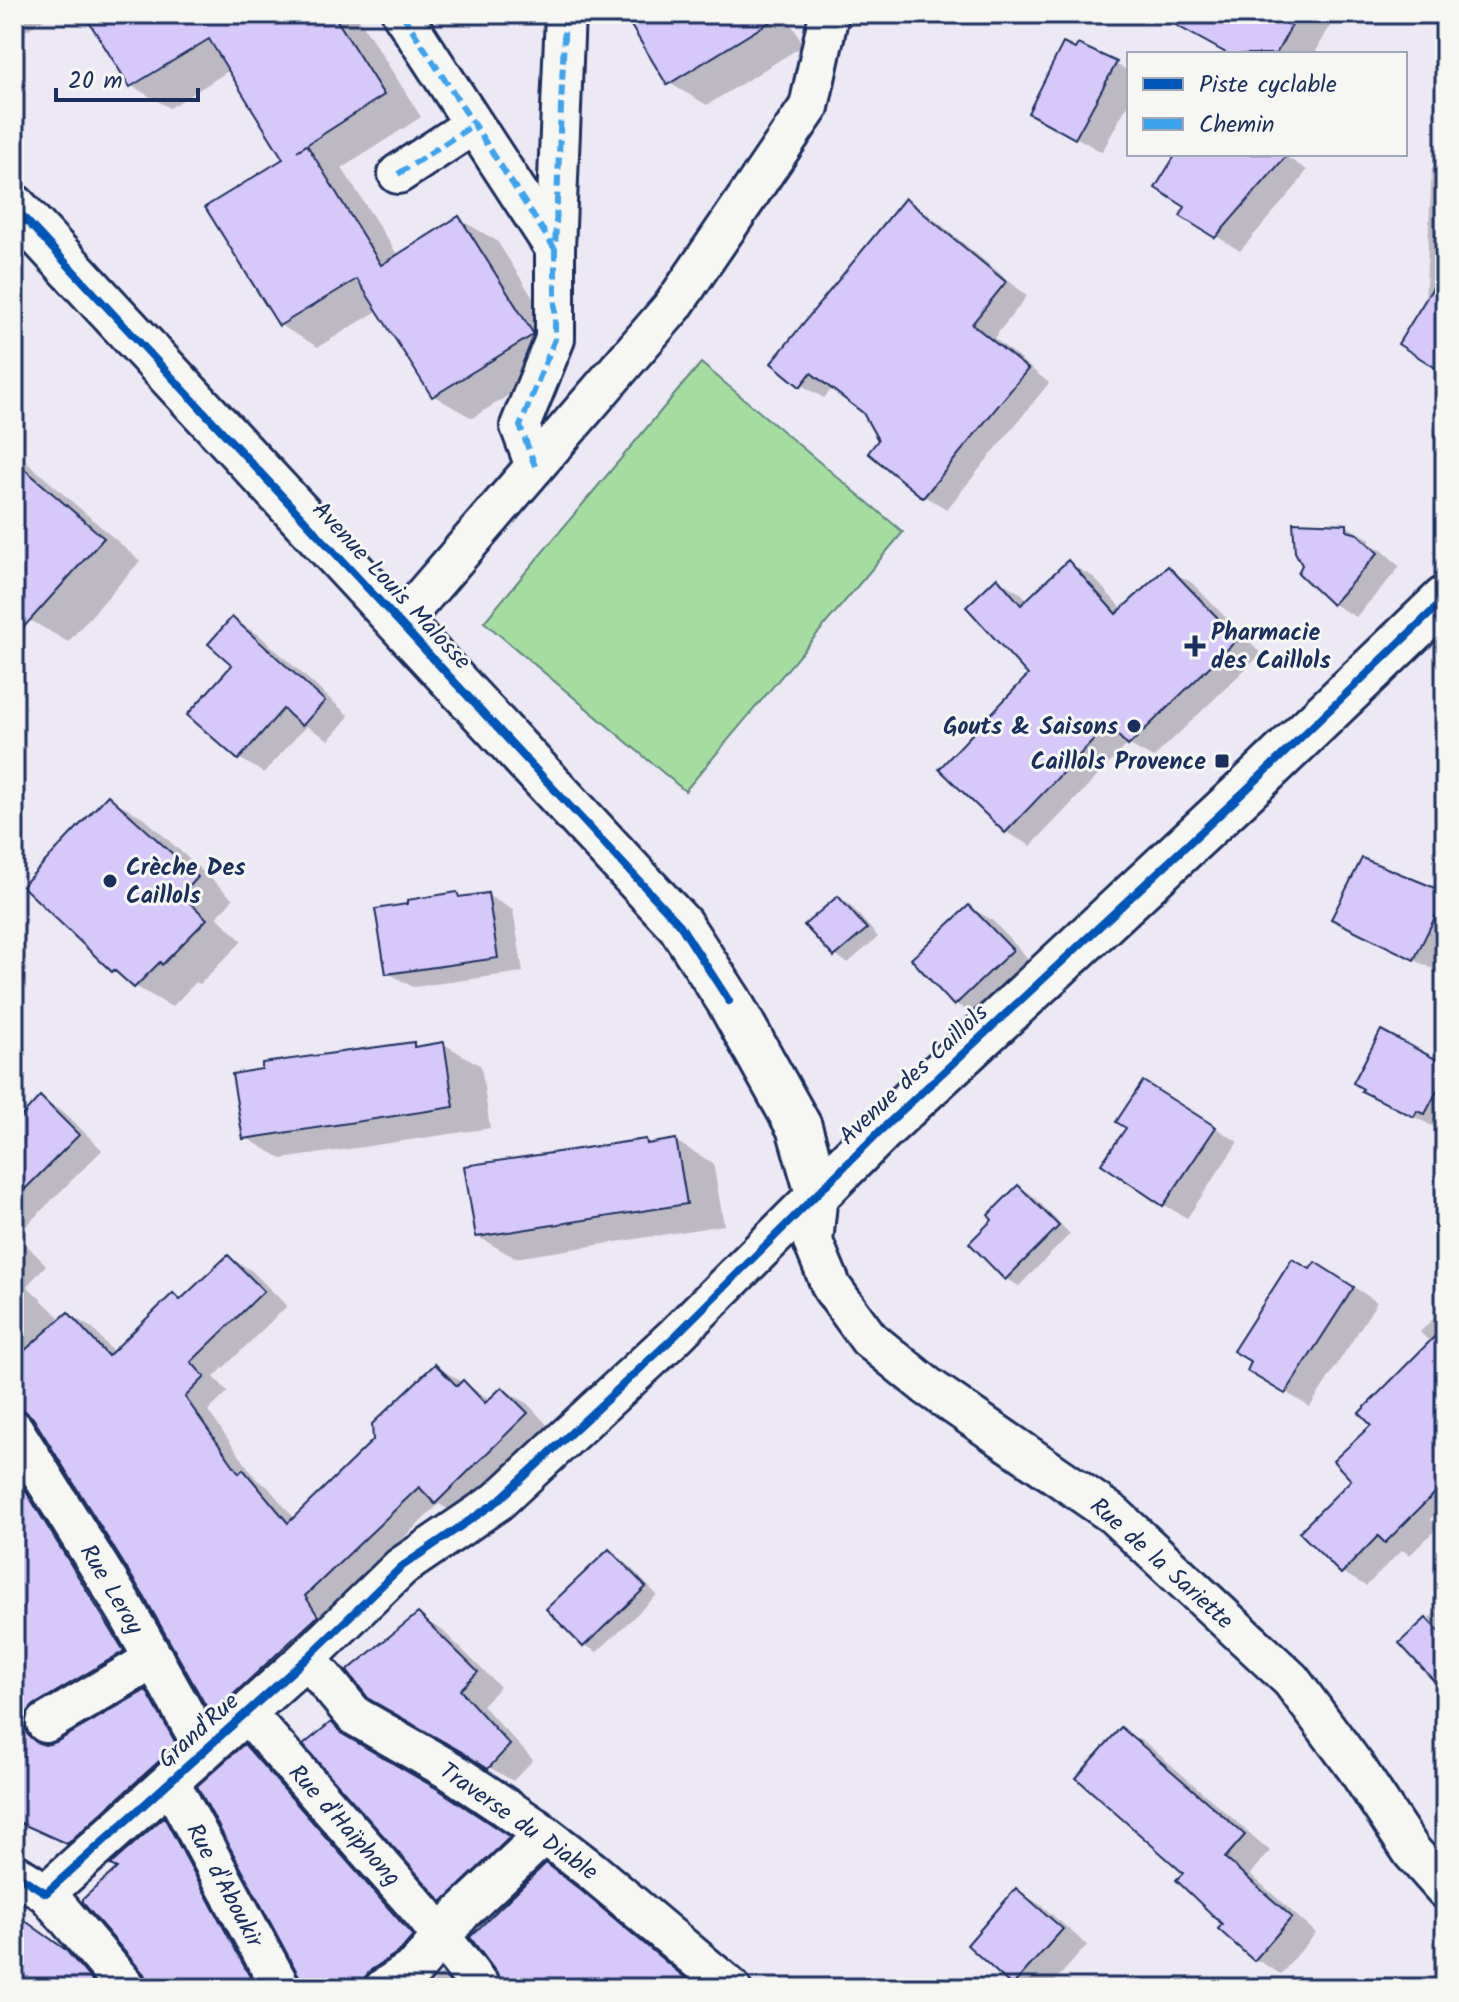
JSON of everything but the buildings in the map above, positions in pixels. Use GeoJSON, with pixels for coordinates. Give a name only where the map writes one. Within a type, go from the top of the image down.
{"type":"FeatureCollection","features":[{"type":"Feature","properties":{"kind":"street"},"geometry":{"type":"LineString","coordinates":[[402,14],[555,249]]}},
{"type":"Feature","properties":{"kind":"street"},"geometry":{"type":"LineString","coordinates":[[535,466],[520,426],[555,339],[555,249],[565,14]]}},
{"type":"Feature","properties":{"kind":"street"},"geometry":{"type":"LineString","coordinates":[[400,623],[673,306],[809,107],[829,14]]}},
{"type":"Feature","properties":{"kind":"street"},"geometry":{"type":"LineString","coordinates":[[398,174],[473,125]]}},
{"type":"Feature","properties":{"kind":"street","name":"Avenue Louis Malosse"},"geometry":{"type":"LineString","coordinates":[[14,207],[680,925],[729,1001],[799,1127],[818,1193]]}},
{"type":"Feature","properties":{"kind":"street","name":"Avenue des Caillols"},"geometry":{"type":"LineString","coordinates":[[401,1567],[498,1501],[674,1337],[880,1131],[1246,790],[1445,599]]}},
{"type":"Feature","properties":{"kind":"street","name":"Rue de la Sariette"},"geometry":{"type":"LineString","coordinates":[[818,1193],[813,1242],[832,1288],[869,1339],[927,1386],[1114,1515],[1291,1680],[1357,1769],[1412,1852],[1445,1889]]}},
{"type":"Feature","properties":{"kind":"street","name":"Rue Leroy"},"geometry":{"type":"LineString","coordinates":[[14,1430],[126,1610],[205,1750]]}},
{"type":"Feature","properties":{"kind":"street","name":"Grand'Rue"},"geometry":{"type":"LineString","coordinates":[[46,1893],[307,1658],[401,1567]]}},
{"type":"Feature","properties":{"kind":"street","name":"Traverse du Diable"},"geometry":{"type":"LineString","coordinates":[[307,1658],[355,1716],[451,1771],[544,1835],[592,1871],[731,1988]]}},
{"type":"Feature","properties":{"kind":"street"},"geometry":{"type":"LineString","coordinates":[[46,1723],[154,1659]]}},
{"type":"Feature","properties":{"kind":"street","name":"Rue d'Haïphong"},"geometry":{"type":"LineString","coordinates":[[246,1713],[423,1913],[481,1988]]}},
{"type":"Feature","properties":{"kind":"street","name":"Rue d'Aboukir"},"geometry":{"type":"LineString","coordinates":[[170,1782],[281,1988]]}},
{"type":"Feature","properties":{"kind":"street"},"geometry":{"type":"LineString","coordinates":[[384,1988],[416,1967],[462,1912],[544,1835]]}},
{"type":"Feature","properties":{"kind":"street"},"geometry":{"type":"LineString","coordinates":[[14,1873],[46,1893],[127,1988]]}},
{"type":"Feature","properties":{"kind":"green space"},"geometry":{"type":"Polygon","coordinates":[[[701,363],[903,532],[685,791],[484,622],[701,363]]]}},
{"type":"Feature","properties":{"kind":"marked path"},"geometry":{"type":"LineString","coordinates":[[402,14],[555,249]]}},
{"type":"Feature","properties":{"kind":"marked path"},"geometry":{"type":"LineString","coordinates":[[535,466],[520,426],[555,339],[555,249],[565,14]]}},
{"type":"Feature","properties":{"kind":"marked path"},"geometry":{"type":"LineString","coordinates":[[398,174],[473,125]]}},
{"type":"Feature","properties":{"kind":"cycle path"},"geometry":{"type":"LineString","coordinates":[[14,207],[680,925],[729,1001]]}},
{"type":"Feature","properties":{"kind":"cycle path"},"geometry":{"type":"LineString","coordinates":[[14,1873],[46,1893],[307,1658],[401,1567],[498,1501],[674,1337],[880,1131],[1246,790],[1445,599]]}},
{"type":"Feature","properties":{"kind":"place","name":"Pharmacie des Caillols"},"geometry":{"type":"Point","coordinates":[1195,646]}},
{"type":"Feature","properties":{"kind":"place","name":"Gouts & Saisons"},"geometry":{"type":"Point","coordinates":[1134,726]}},
{"type":"Feature","properties":{"kind":"place","name":"Caillols Provence"},"geometry":{"type":"Point","coordinates":[1222,761]}},
{"type":"Feature","properties":{"kind":"place","name":"Crèche Des Caillols"},"geometry":{"type":"Point","coordinates":[110,881]}}]}
